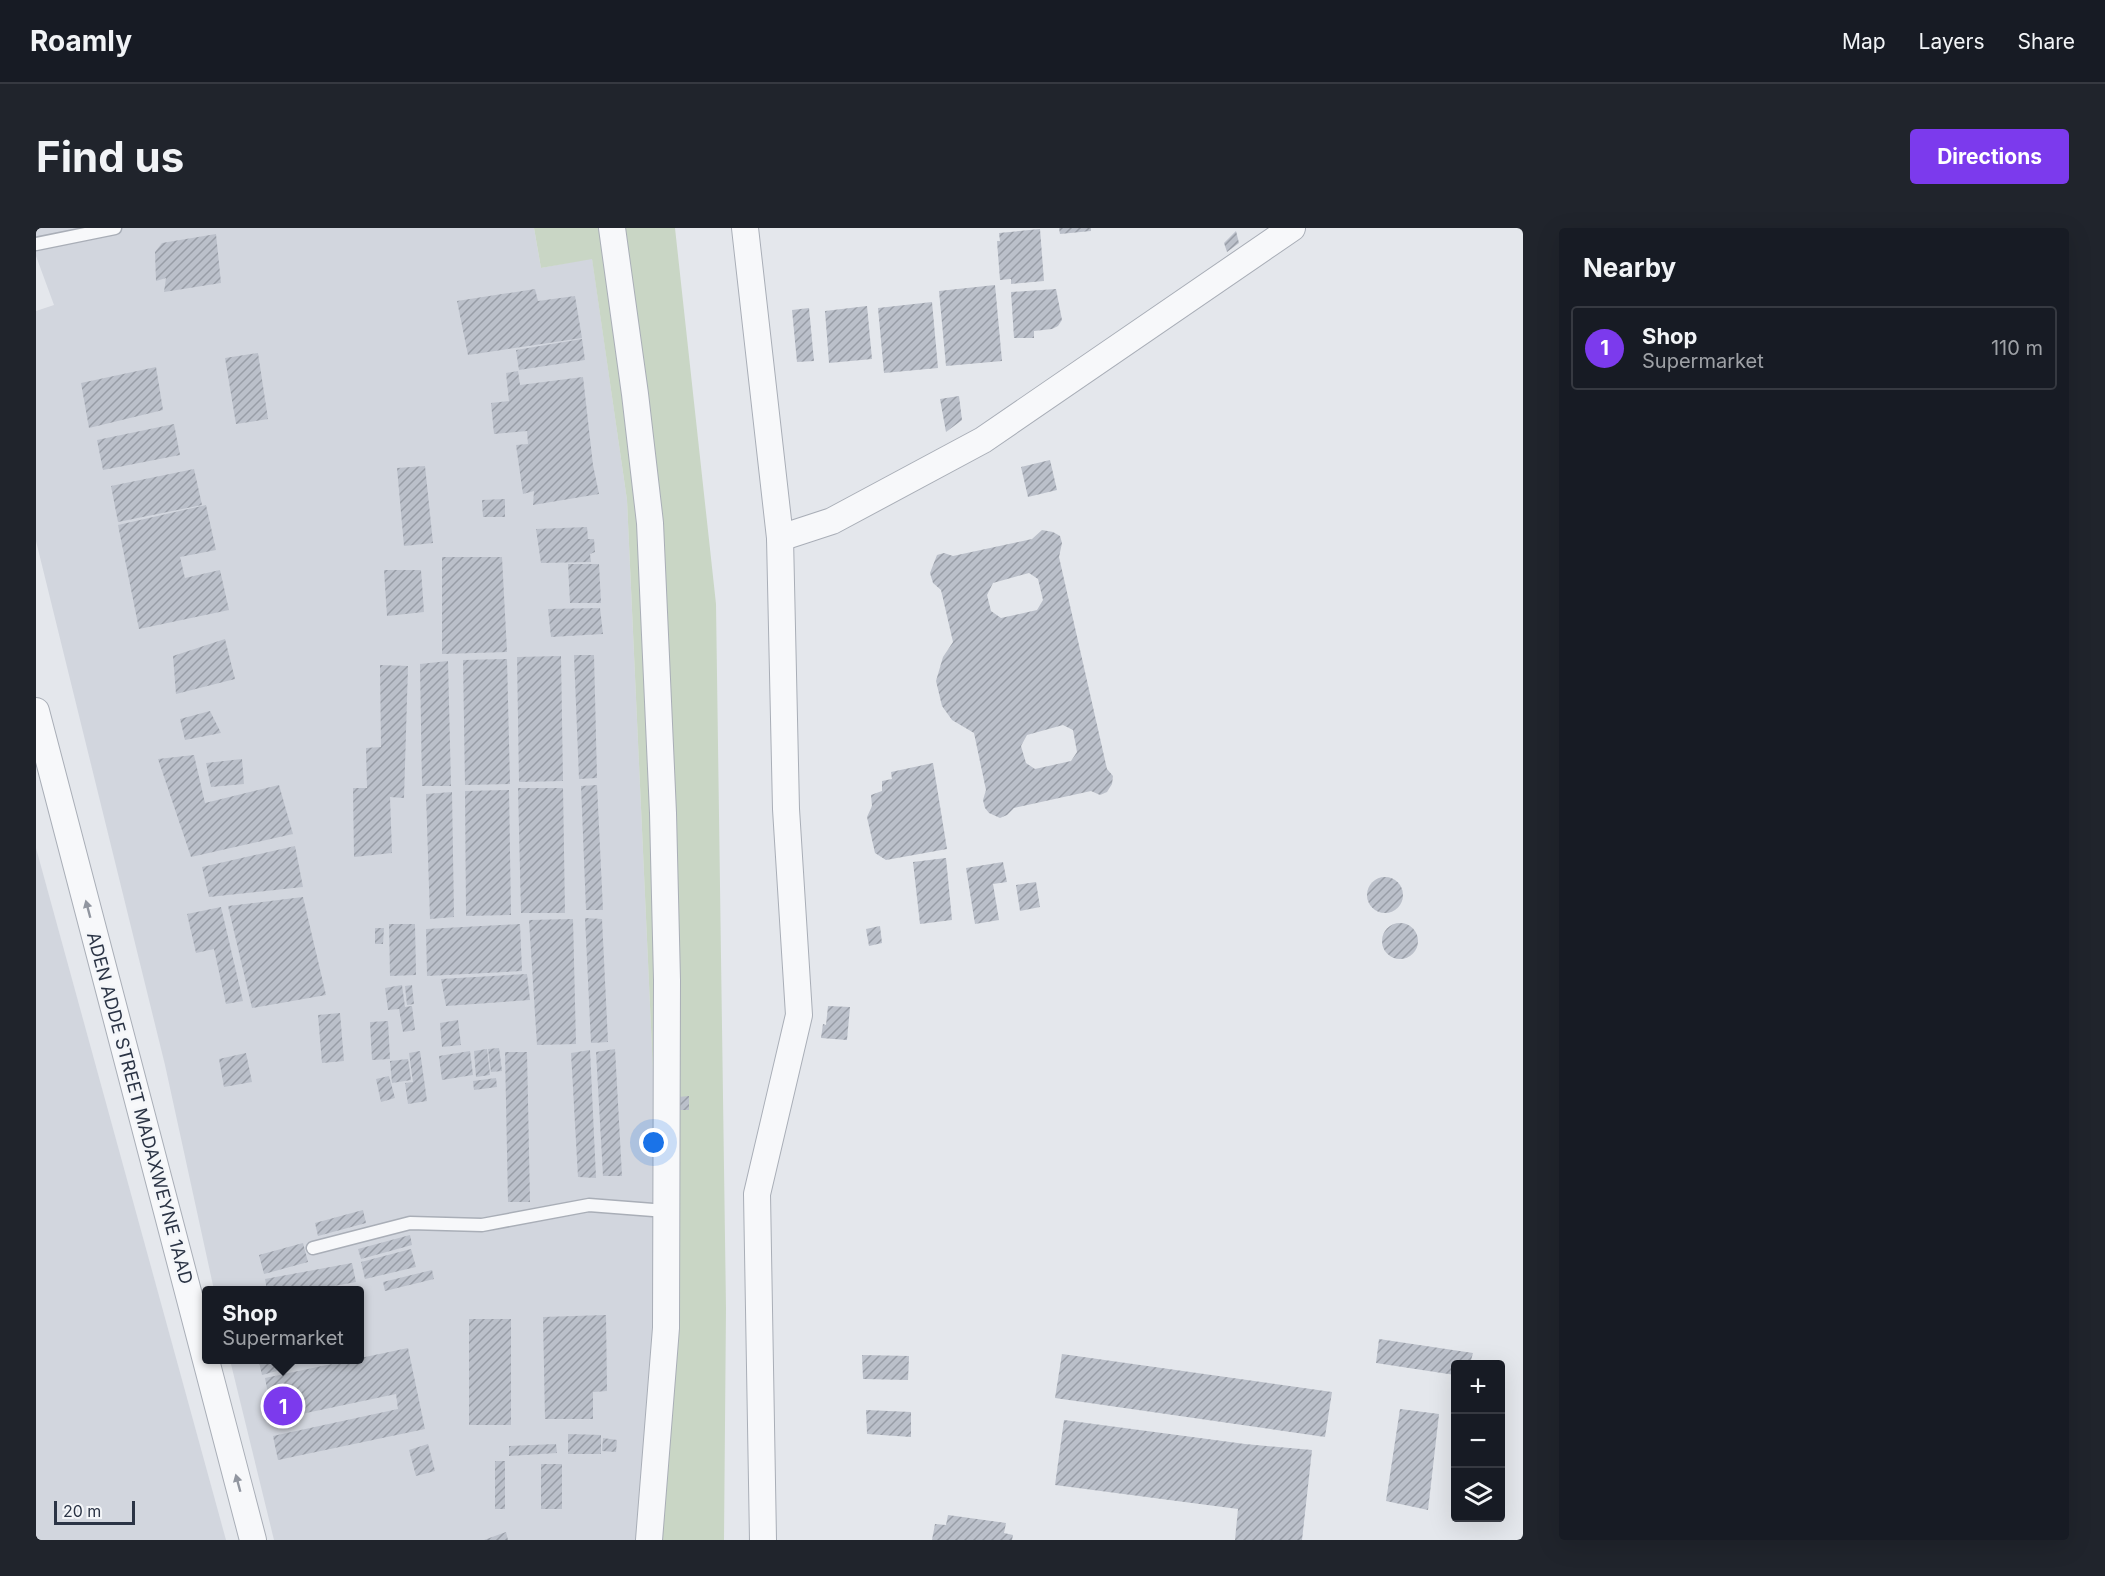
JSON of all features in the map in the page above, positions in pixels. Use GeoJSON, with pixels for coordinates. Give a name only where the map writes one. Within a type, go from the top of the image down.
{"type":"FeatureCollection","features":[{"type":"Feature","properties":{"kind":"street"},"geometry":{"type":"LineString","coordinates":[[612,228],[650,523],[663,813],[666,956],[666,1328],[649,1540]]}},
{"type":"Feature","properties":{"kind":"street"},"geometry":{"type":"LineString","coordinates":[[745,228],[780,538],[786,809],[799,1015],[757,1194],[764,1540]]}},
{"type":"Feature","properties":{"kind":"street"},"geometry":{"type":"LineString","coordinates":[[780,538],[832,521],[983,440],[1292,228]]}},
{"type":"Feature","properties":{"kind":"street","name":"ADEN ADDE STREET MADAXWEYNE 1AAD"},"geometry":{"type":"LineString","coordinates":[[36,711],[202,1345]]}},
{"type":"Feature","properties":{"kind":"street","name":"ADEN ADDE STREET MADAXWEYNE 1AAD"},"geometry":{"type":"LineString","coordinates":[[207,1364],[253,1540]]}},
{"type":"Feature","properties":{"kind":"lane"},"geometry":{"type":"LineString","coordinates":[[36,244],[116,228]]}},
{"type":"Feature","properties":{"kind":"lane"},"geometry":{"type":"LineString","coordinates":[[313,1248],[410,1223],[482,1225],[589,1205],[666,1211]]}},
{"type":"Feature","properties":{"kind":"shaded area"},"geometry":{"type":"Polygon","coordinates":[[[36,228],[534,228],[541,268],[592,258],[627,500],[661,1247],[642,1540],[274,1540],[231,1364],[364,1364],[364,1286],[213,1286],[165,1065],[36,541],[36,311],[54,305],[36,256],[36,228]]]}},
{"type":"Feature","properties":{"kind":"shaded area"},"geometry":{"type":"Polygon","coordinates":[[[36,848],[226,1540],[36,1540],[36,848]]]}},
{"type":"Feature","properties":{"kind":"green space"},"geometry":{"type":"Polygon","coordinates":[[[534,228],[675,228],[716,604],[726,1308],[724,1540],[642,1540],[661,1247],[627,500],[592,259],[541,268],[534,228]]]}},
{"type":"Feature","properties":{"kind":"building"},"geometry":{"type":"Polygon","coordinates":[[[1059,228],[1091,228],[1091,231],[1060,234],[1059,228]]]}},
{"type":"Feature","properties":{"kind":"building"},"geometry":{"type":"Polygon","coordinates":[[[1040,229],[1044,281],[1011,284],[1011,279],[1000,280],[997,241],[1000,241],[999,233],[1040,229]]]}},
{"type":"Feature","properties":{"kind":"building"},"geometry":{"type":"Polygon","coordinates":[[[1236,231],[1239,243],[1227,252],[1224,243],[1236,231]]]}},
{"type":"Feature","properties":{"kind":"building"},"geometry":{"type":"Polygon","coordinates":[[[216,234],[221,283],[164,292],[166,278],[156,281],[155,252],[162,243],[216,234]]]}},
{"type":"Feature","properties":{"kind":"building"},"geometry":{"type":"Polygon","coordinates":[[[995,285],[1002,361],[946,366],[939,291],[995,285]]]}},
{"type":"Feature","properties":{"kind":"building"},"geometry":{"type":"Polygon","coordinates":[[[535,289],[538,301],[575,296],[582,338],[468,355],[457,301],[535,289]]]}},
{"type":"Feature","properties":{"kind":"building"},"geometry":{"type":"Polygon","coordinates":[[[1056,289],[1062,320],[1058,326],[1034,331],[1034,338],[1014,338],[1011,292],[1056,289]]]}},
{"type":"Feature","properties":{"kind":"building"},"geometry":{"type":"Polygon","coordinates":[[[932,302],[938,368],[884,373],[878,308],[932,302]]]}},
{"type":"Feature","properties":{"kind":"building"},"geometry":{"type":"Polygon","coordinates":[[[867,306],[872,359],[829,363],[825,311],[867,306]]]}},
{"type":"Feature","properties":{"kind":"building"},"geometry":{"type":"Polygon","coordinates":[[[809,308],[814,361],[797,362],[792,310],[809,308]]]}},
{"type":"Feature","properties":{"kind":"building"},"geometry":{"type":"Polygon","coordinates":[[[582,339],[585,360],[519,370],[516,350],[582,339]]]}},
{"type":"Feature","properties":{"kind":"building"},"geometry":{"type":"Polygon","coordinates":[[[258,353],[268,419],[236,424],[225,358],[258,353]]]}},
{"type":"Feature","properties":{"kind":"building"},"geometry":{"type":"Polygon","coordinates":[[[156,367],[163,410],[89,428],[81,383],[156,367]]]}},
{"type":"Feature","properties":{"kind":"building"},"geometry":{"type":"Polygon","coordinates":[[[518,371],[520,385],[583,377],[593,465],[599,494],[533,505],[534,491],[523,494],[516,445],[528,444],[527,431],[494,434],[491,403],[509,401],[506,373],[518,371]]]}},
{"type":"Feature","properties":{"kind":"building"},"geometry":{"type":"Polygon","coordinates":[[[959,396],[962,420],[946,432],[940,399],[959,396]]]}},
{"type":"Feature","properties":{"kind":"building"},"geometry":{"type":"Polygon","coordinates":[[[174,424],[180,455],[103,470],[97,440],[174,424]]]}},
{"type":"Feature","properties":{"kind":"building"},"geometry":{"type":"Polygon","coordinates":[[[1050,460],[1057,490],[1028,497],[1021,467],[1050,460]]]}},
{"type":"Feature","properties":{"kind":"building"},"geometry":{"type":"Polygon","coordinates":[[[425,466],[433,543],[404,546],[397,468],[425,466]]]}},
{"type":"Feature","properties":{"kind":"building"},"geometry":{"type":"Polygon","coordinates":[[[194,469],[202,505],[118,522],[111,486],[194,469]]]}},
{"type":"Feature","properties":{"kind":"building"},"geometry":{"type":"Polygon","coordinates":[[[505,499],[505,517],[483,517],[482,500],[505,499]]]}},
{"type":"Feature","properties":{"kind":"building"},"geometry":{"type":"Polygon","coordinates":[[[206,505],[216,550],[180,557],[185,578],[220,570],[229,610],[139,629],[118,525],[206,505]]]}},
{"type":"Feature","properties":{"kind":"building"},"geometry":{"type":"Polygon","coordinates":[[[587,527],[588,539],[594,539],[595,552],[590,554],[591,562],[541,563],[536,529],[587,527]]]}},
{"type":"Feature","properties":{"kind":"building"},"geometry":{"type":"Polygon","coordinates":[[[1042,530],[1060,536],[1062,543],[1059,557],[1107,769],[1113,776],[1112,784],[1107,792],[1100,795],[1091,791],[1014,808],[1000,818],[989,813],[985,808],[983,800],[986,790],[974,733],[952,720],[942,706],[936,681],[943,657],[953,642],[941,590],[933,583],[930,573],[937,555],[944,553],[953,556],[1032,539],[1042,530]],[[1029,573],[993,583],[987,595],[991,611],[1001,618],[1037,610],[1043,600],[1038,579],[1029,573]],[[1063,725],[1027,735],[1021,746],[1026,763],[1035,769],[1071,761],[1077,752],[1073,730],[1063,725]]]}},
{"type":"Feature","properties":{"kind":"building"},"geometry":{"type":"Polygon","coordinates":[[[442,557],[502,557],[507,652],[442,654],[442,557]]]}},
{"type":"Feature","properties":{"kind":"building"},"geometry":{"type":"Polygon","coordinates":[[[568,564],[599,564],[601,603],[570,603],[568,564]]]}},
{"type":"Feature","properties":{"kind":"building"},"geometry":{"type":"Polygon","coordinates":[[[384,570],[421,570],[424,612],[387,616],[384,570]]]}},
{"type":"Feature","properties":{"kind":"building"},"geometry":{"type":"Polygon","coordinates":[[[600,608],[603,634],[551,637],[548,609],[600,608]]]}},
{"type":"Feature","properties":{"kind":"building"},"geometry":{"type":"Polygon","coordinates":[[[225,639],[235,679],[176,694],[173,656],[225,639]]]}},
{"type":"Feature","properties":{"kind":"building"},"geometry":{"type":"Polygon","coordinates":[[[574,655],[594,655],[597,778],[579,779],[574,655]]]}},
{"type":"Feature","properties":{"kind":"building"},"geometry":{"type":"Polygon","coordinates":[[[561,656],[563,781],[519,782],[517,657],[561,656]]]}},
{"type":"Feature","properties":{"kind":"building"},"geometry":{"type":"Polygon","coordinates":[[[507,659],[510,784],[465,785],[463,660],[507,659]]]}},
{"type":"Feature","properties":{"kind":"building"},"geometry":{"type":"Polygon","coordinates":[[[448,661],[451,786],[422,786],[420,664],[448,661]]]}},
{"type":"Feature","properties":{"kind":"building"},"geometry":{"type":"Polygon","coordinates":[[[380,665],[408,666],[404,798],[390,797],[392,853],[354,857],[353,788],[367,788],[366,748],[381,747],[380,665]]]}},
{"type":"Feature","properties":{"kind":"building"},"geometry":{"type":"Polygon","coordinates":[[[210,711],[221,733],[185,740],[180,719],[210,711]]]}},
{"type":"Feature","properties":{"kind":"building"},"geometry":{"type":"Polygon","coordinates":[[[194,755],[205,803],[279,785],[293,834],[191,857],[158,759],[194,755]]]}},
{"type":"Feature","properties":{"kind":"building"},"geometry":{"type":"Polygon","coordinates":[[[242,759],[244,784],[211,787],[206,763],[242,759]]]}},
{"type":"Feature","properties":{"kind":"building"},"geometry":{"type":"Polygon","coordinates":[[[933,763],[947,849],[886,860],[875,853],[867,817],[872,806],[871,795],[882,791],[882,781],[892,779],[891,772],[933,763]]]}},
{"type":"Feature","properties":{"kind":"building"},"geometry":{"type":"Polygon","coordinates":[[[597,785],[603,910],[586,910],[581,786],[597,785]]]}},
{"type":"Feature","properties":{"kind":"building"},"geometry":{"type":"Polygon","coordinates":[[[518,788],[563,788],[565,913],[521,913],[518,788]]]}},
{"type":"Feature","properties":{"kind":"building"},"geometry":{"type":"Polygon","coordinates":[[[509,790],[511,915],[466,916],[465,791],[509,790]]]}},
{"type":"Feature","properties":{"kind":"building"},"geometry":{"type":"Polygon","coordinates":[[[452,792],[454,917],[430,919],[426,794],[452,792]]]}},
{"type":"Feature","properties":{"kind":"building"},"geometry":{"type":"Polygon","coordinates":[[[295,846],[303,887],[209,897],[202,867],[295,846]]]}},
{"type":"Feature","properties":{"kind":"building"},"geometry":{"type":"Polygon","coordinates":[[[946,858],[952,920],[920,924],[913,862],[946,858]]]}},
{"type":"Feature","properties":{"kind":"building"},"geometry":{"type":"Polygon","coordinates":[[[1003,862],[1007,882],[993,884],[999,920],[975,924],[966,868],[1003,862]]]}},
{"type":"Feature","properties":{"kind":"building"},"geometry":{"type":"Polygon","coordinates":[[[1385,877],[1398,882],[1403,895],[1398,908],[1385,913],[1372,908],[1367,895],[1372,882],[1385,877]]]}},
{"type":"Feature","properties":{"kind":"building"},"geometry":{"type":"Polygon","coordinates":[[[1036,882],[1040,907],[1020,911],[1016,885],[1036,882]]]}},
{"type":"Feature","properties":{"kind":"building"},"geometry":{"type":"Polygon","coordinates":[[[303,897],[326,995],[252,1008],[228,906],[303,897]]]}},
{"type":"Feature","properties":{"kind":"building"},"geometry":{"type":"Polygon","coordinates":[[[221,907],[243,1001],[226,1004],[214,949],[196,953],[187,914],[221,907]]]}},
{"type":"Feature","properties":{"kind":"building"},"geometry":{"type":"Polygon","coordinates":[[[585,918],[602,919],[608,1042],[591,1043],[585,918]]]}},
{"type":"Feature","properties":{"kind":"building"},"geometry":{"type":"Polygon","coordinates":[[[573,919],[576,1044],[537,1045],[529,920],[573,919]]]}},
{"type":"Feature","properties":{"kind":"building"},"geometry":{"type":"Polygon","coordinates":[[[1400,923],[1413,928],[1418,941],[1413,954],[1400,959],[1387,954],[1382,941],[1387,928],[1400,923]]]}},
{"type":"Feature","properties":{"kind":"building"},"geometry":{"type":"Polygon","coordinates":[[[389,924],[415,924],[416,975],[390,976],[389,924]]]}},
{"type":"Feature","properties":{"kind":"building"},"geometry":{"type":"Polygon","coordinates":[[[520,924],[522,971],[427,976],[426,929],[520,924]]]}},
{"type":"Feature","properties":{"kind":"building"},"geometry":{"type":"Polygon","coordinates":[[[880,926],[882,943],[869,946],[866,929],[880,926]]]}},
{"type":"Feature","properties":{"kind":"building"},"geometry":{"type":"Polygon","coordinates":[[[375,928],[384,928],[383,944],[375,944],[375,928]]]}},
{"type":"Feature","properties":{"kind":"building"},"geometry":{"type":"Polygon","coordinates":[[[527,974],[530,1000],[446,1006],[441,979],[527,974]]]}},
{"type":"Feature","properties":{"kind":"building"},"geometry":{"type":"Polygon","coordinates":[[[402,985],[405,1007],[412,1006],[415,1030],[403,1032],[399,1009],[388,1010],[385,988],[402,985]]]}},
{"type":"Feature","properties":{"kind":"building"},"geometry":{"type":"Polygon","coordinates":[[[412,985],[414,1004],[407,1005],[405,986],[412,985]]]}},
{"type":"Feature","properties":{"kind":"building"},"geometry":{"type":"Polygon","coordinates":[[[828,1006],[850,1007],[847,1040],[821,1038],[823,1024],[826,1025],[828,1006]]]}},
{"type":"Feature","properties":{"kind":"building"},"geometry":{"type":"Polygon","coordinates":[[[340,1013],[344,1061],[322,1063],[318,1015],[340,1013]]]}},
{"type":"Feature","properties":{"kind":"building"},"geometry":{"type":"Polygon","coordinates":[[[458,1020],[461,1045],[442,1047],[440,1023],[458,1020]]]}},
{"type":"Feature","properties":{"kind":"building"},"geometry":{"type":"Polygon","coordinates":[[[388,1021],[390,1059],[372,1060],[370,1022],[388,1021]]]}},
{"type":"Feature","properties":{"kind":"building"},"geometry":{"type":"Polygon","coordinates":[[[499,1048],[502,1071],[491,1072],[488,1049],[499,1048]]]}},
{"type":"Feature","properties":{"kind":"building"},"geometry":{"type":"Polygon","coordinates":[[[487,1049],[490,1075],[476,1077],[474,1051],[487,1049]]]}},
{"type":"Feature","properties":{"kind":"building"},"geometry":{"type":"Polygon","coordinates":[[[615,1049],[622,1176],[603,1176],[596,1052],[615,1049]]]}},
{"type":"Feature","properties":{"kind":"building"},"geometry":{"type":"Polygon","coordinates":[[[590,1050],[596,1178],[578,1177],[571,1053],[590,1050]]]}},
{"type":"Feature","properties":{"kind":"building"},"geometry":{"type":"Polygon","coordinates":[[[420,1051],[427,1101],[408,1104],[405,1083],[413,1082],[409,1053],[420,1051]]]}},
{"type":"Feature","properties":{"kind":"building"},"geometry":{"type":"Polygon","coordinates":[[[470,1051],[473,1075],[442,1080],[439,1056],[470,1051]]]}},
{"type":"Feature","properties":{"kind":"building"},"geometry":{"type":"Polygon","coordinates":[[[505,1052],[527,1052],[530,1202],[508,1202],[505,1052]]]}},
{"type":"Feature","properties":{"kind":"building"},"geometry":{"type":"Polygon","coordinates":[[[246,1053],[252,1082],[224,1087],[219,1059],[246,1053]]]}},
{"type":"Feature","properties":{"kind":"building"},"geometry":{"type":"Polygon","coordinates":[[[408,1059],[411,1080],[392,1083],[390,1061],[408,1059]]]}},
{"type":"Feature","properties":{"kind":"building"},"geometry":{"type":"Polygon","coordinates":[[[389,1076],[395,1098],[381,1102],[376,1079],[389,1076]]]}},
{"type":"Feature","properties":{"kind":"building"},"geometry":{"type":"Polygon","coordinates":[[[496,1078],[497,1087],[474,1090],[473,1081],[496,1078]]]}},
{"type":"Feature","properties":{"kind":"building"},"geometry":{"type":"Polygon","coordinates":[[[689,1096],[689,1110],[678,1110],[678,1097],[689,1096]]]}},
{"type":"Feature","properties":{"kind":"building"},"geometry":{"type":"Polygon","coordinates":[[[363,1210],[366,1223],[318,1236],[315,1223],[363,1210]]]}},
{"type":"Feature","properties":{"kind":"building"},"geometry":{"type":"Polygon","coordinates":[[[410,1235],[412,1245],[361,1259],[358,1249],[410,1235]]]}},
{"type":"Feature","properties":{"kind":"building"},"geometry":{"type":"Polygon","coordinates":[[[303,1243],[308,1262],[264,1274],[259,1255],[303,1243]]]}},
{"type":"Feature","properties":{"kind":"building"},"geometry":{"type":"Polygon","coordinates":[[[411,1249],[416,1267],[365,1279],[361,1262],[411,1249]]]}},
{"type":"Feature","properties":{"kind":"building"},"geometry":{"type":"Polygon","coordinates":[[[352,1263],[356,1282],[334,1286],[266,1286],[265,1279],[352,1263]]]}},
{"type":"Feature","properties":{"kind":"building"},"geometry":{"type":"Polygon","coordinates":[[[432,1270],[434,1279],[385,1291],[383,1282],[432,1270]]]}},
{"type":"Feature","properties":{"kind":"building"},"geometry":{"type":"Polygon","coordinates":[[[606,1315],[607,1391],[593,1392],[593,1419],[545,1419],[543,1317],[606,1315]]]}},
{"type":"Feature","properties":{"kind":"building"},"geometry":{"type":"Polygon","coordinates":[[[469,1319],[511,1319],[511,1425],[469,1425],[469,1319]]]}},
{"type":"Feature","properties":{"kind":"building"},"geometry":{"type":"Polygon","coordinates":[[[1379,1339],[1473,1353],[1471,1360],[1451,1360],[1451,1374],[1376,1363],[1379,1339]]]}},
{"type":"Feature","properties":{"kind":"building"},"geometry":{"type":"Polygon","coordinates":[[[408,1348],[425,1429],[278,1460],[273,1436],[398,1409],[396,1394],[273,1420],[265,1378],[332,1364],[364,1364],[364,1357],[408,1348]]]}},
{"type":"Feature","properties":{"kind":"building"},"geometry":{"type":"Polygon","coordinates":[[[1062,1354],[1332,1392],[1325,1437],[1055,1398],[1062,1354]]]}},
{"type":"Feature","properties":{"kind":"building"},"geometry":{"type":"Polygon","coordinates":[[[862,1355],[909,1356],[908,1380],[863,1379],[862,1355]]]}},
{"type":"Feature","properties":{"kind":"building"},"geometry":{"type":"Polygon","coordinates":[[[259,1364],[276,1364],[277,1371],[262,1375],[259,1364]]]}},
{"type":"Feature","properties":{"kind":"building"},"geometry":{"type":"Polygon","coordinates":[[[1400,1409],[1439,1414],[1428,1510],[1386,1501],[1400,1409]]]}},
{"type":"Feature","properties":{"kind":"building"},"geometry":{"type":"Polygon","coordinates":[[[866,1410],[911,1412],[911,1437],[867,1434],[866,1410]]]}},
{"type":"Feature","properties":{"kind":"building"},"geometry":{"type":"Polygon","coordinates":[[[1064,1420],[1245,1444],[1312,1450],[1302,1540],[1235,1540],[1238,1509],[1055,1485],[1064,1420]]]}},
{"type":"Feature","properties":{"kind":"building"},"geometry":{"type":"Polygon","coordinates":[[[568,1434],[601,1435],[601,1454],[568,1454],[568,1434]]]}},
{"type":"Feature","properties":{"kind":"building"},"geometry":{"type":"Polygon","coordinates":[[[603,1438],[617,1440],[616,1452],[602,1451],[603,1438]]]}},
{"type":"Feature","properties":{"kind":"building"},"geometry":{"type":"Polygon","coordinates":[[[428,1444],[435,1471],[416,1476],[409,1450],[428,1444]]]}},
{"type":"Feature","properties":{"kind":"building"},"geometry":{"type":"Polygon","coordinates":[[[556,1444],[557,1453],[509,1456],[509,1446],[556,1444]]]}},
{"type":"Feature","properties":{"kind":"building"},"geometry":{"type":"Polygon","coordinates":[[[495,1461],[505,1461],[505,1509],[495,1509],[495,1461]]]}},
{"type":"Feature","properties":{"kind":"building"},"geometry":{"type":"Polygon","coordinates":[[[541,1464],[562,1464],[562,1509],[541,1509],[541,1464]]]}},
{"type":"Feature","properties":{"kind":"building"},"geometry":{"type":"Polygon","coordinates":[[[948,1515],[1006,1523],[1004,1533],[1013,1535],[1012,1540],[932,1540],[935,1524],[946,1525],[948,1515]]]}},
{"type":"Feature","properties":{"kind":"building"},"geometry":{"type":"Polygon","coordinates":[[[506,1532],[508,1540],[484,1540],[506,1532]]]}},
{"type":"Feature","properties":{"kind":"place","name":"Shop"},"geometry":{"type":"Point","coordinates":[283,1406]}}]}
